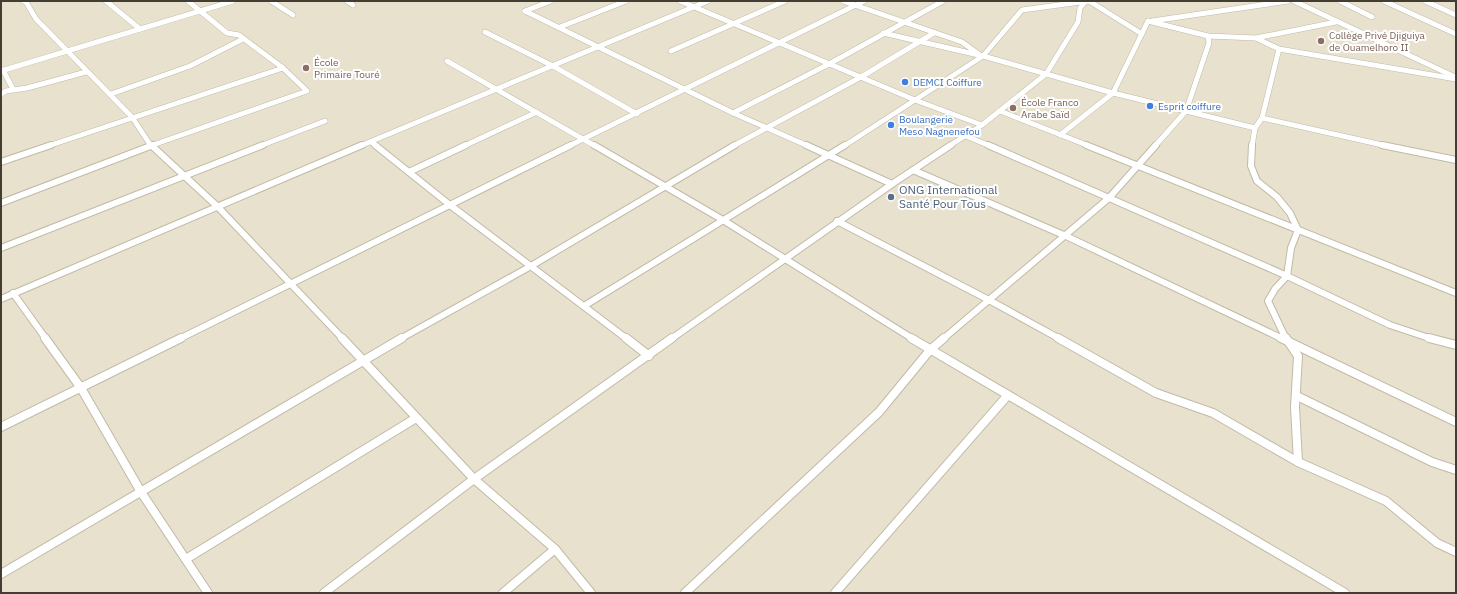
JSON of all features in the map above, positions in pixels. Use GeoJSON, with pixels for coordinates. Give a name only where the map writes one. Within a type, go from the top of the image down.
{"type":"FeatureCollection","features":[{"type":"Feature","properties":{"kind":"street"},"geometry":{"type":"LineString","coordinates":[[23,1],[26,2],[36,19],[68,51],[86,72],[132,117],[151,146],[218,207],[474,479],[555,549],[591,593]]}},
{"type":"Feature","properties":{"kind":"street"},"geometry":{"type":"LineString","coordinates":[[106,1],[140,29]]}},
{"type":"Feature","properties":{"kind":"street"},"geometry":{"type":"LineString","coordinates":[[1,203],[151,146],[307,91],[283,68],[239,35],[227,32],[188,1]]}},
{"type":"Feature","properties":{"kind":"street"},"geometry":{"type":"LineString","coordinates":[[13,89],[2,70],[233,1]]}},
{"type":"Feature","properties":{"kind":"street"},"geometry":{"type":"LineString","coordinates":[[271,1],[294,15]]}},
{"type":"Feature","properties":{"kind":"street"},"geometry":{"type":"LineString","coordinates":[[347,1],[353,5]]}},
{"type":"Feature","properties":{"kind":"street"},"geometry":{"type":"LineString","coordinates":[[551,1],[525,11],[733,113],[892,184]]}},
{"type":"Feature","properties":{"kind":"street"},"geometry":{"type":"LineString","coordinates":[[560,27],[626,1]]}},
{"type":"Feature","properties":{"kind":"street"},"geometry":{"type":"LineString","coordinates":[[680,1],[695,6],[915,100],[982,125]]}},
{"type":"Feature","properties":{"kind":"street"},"geometry":{"type":"LineString","coordinates":[[1,299],[497,88],[599,48],[708,1]]}},
{"type":"Feature","properties":{"kind":"street"},"geometry":{"type":"LineString","coordinates":[[671,52],[785,1]]}},
{"type":"Feature","properties":{"kind":"street"},"geometry":{"type":"LineString","coordinates":[[843,1],[962,42],[983,56]]}},
{"type":"Feature","properties":{"kind":"street"},"geometry":{"type":"LineString","coordinates":[[1,427],[291,285],[450,205],[584,141],[864,1]]}},
{"type":"Feature","properties":{"kind":"street"},"geometry":{"type":"LineString","coordinates":[[733,113],[829,64],[943,1]]}},
{"type":"Feature","properties":{"kind":"street"},"geometry":{"type":"LineString","coordinates":[[584,306],[829,156],[983,56],[1022,10],[1088,1],[1142,34]]}},
{"type":"Feature","properties":{"kind":"street"},"geometry":{"type":"LineString","coordinates":[[324,593],[474,479],[837,221],[982,125],[1046,74],[1078,22],[1080,8],[1088,1]]}},
{"type":"Feature","properties":{"kind":"street"},"geometry":{"type":"LineString","coordinates":[[1148,21],[1288,1]]}},
{"type":"Feature","properties":{"kind":"street"},"geometry":{"type":"LineString","coordinates":[[1294,1],[1456,79]]}},
{"type":"Feature","properties":{"kind":"street"},"geometry":{"type":"LineString","coordinates":[[1340,1],[1372,17]]}},
{"type":"Feature","properties":{"kind":"street"},"geometry":{"type":"LineString","coordinates":[[1384,1],[1456,34]]}},
{"type":"Feature","properties":{"kind":"street"},"geometry":{"type":"LineString","coordinates":[[1425,1],[1456,15]]}},
{"type":"Feature","properties":{"kind":"street"},"geometry":{"type":"LineString","coordinates":[[1060,135],[1113,93],[1148,21]]}},
{"type":"Feature","properties":{"kind":"street"},"geometry":{"type":"LineString","coordinates":[[1148,21],[1208,36],[1256,38],[1336,22]]}},
{"type":"Feature","properties":{"kind":"street"},"geometry":{"type":"LineString","coordinates":[[485,32],[553,66],[637,114]]}},
{"type":"Feature","properties":{"kind":"street"},"geometry":{"type":"LineString","coordinates":[[883,33],[983,56],[1113,93],[1255,128]]}},
{"type":"Feature","properties":{"kind":"street"},"geometry":{"type":"LineString","coordinates":[[1,574],[363,360],[531,266],[766,127],[861,77],[934,33]]}},
{"type":"Feature","properties":{"kind":"street"},"geometry":{"type":"LineString","coordinates":[[685,593],[879,412],[930,350],[1109,198],[1139,166],[1186,111],[1209,43],[1208,36]]}},
{"type":"Feature","properties":{"kind":"street"},"geometry":{"type":"LineString","coordinates":[[1256,38],[1279,49],[1456,79]]}},
{"type":"Feature","properties":{"kind":"street"},"geometry":{"type":"LineString","coordinates":[[110,94],[190,66],[243,39]]}},
{"type":"Feature","properties":{"kind":"street"},"geometry":{"type":"LineString","coordinates":[[1279,49],[1262,118],[1255,128],[1251,166],[1257,181],[1282,202],[1290,213],[1298,230],[1291,248],[1287,276],[1275,289],[1268,301],[1287,341],[1298,356],[1297,396],[1295,408],[1298,462]]}},
{"type":"Feature","properties":{"kind":"street"},"geometry":{"type":"LineString","coordinates":[[447,61],[497,88],[584,141],[723,220],[930,350],[1345,593]]}},
{"type":"Feature","properties":{"kind":"street"},"geometry":{"type":"LineString","coordinates":[[1,162],[132,117],[283,68]]}},
{"type":"Feature","properties":{"kind":"street"},"geometry":{"type":"LineString","coordinates":[[1,94],[13,89],[27,88],[86,72]]}},
{"type":"Feature","properties":{"kind":"street"},"geometry":{"type":"LineString","coordinates":[[1000,111],[1456,293]]}},
{"type":"Feature","properties":{"kind":"street"},"geometry":{"type":"LineString","coordinates":[[409,172],[536,112]]}},
{"type":"Feature","properties":{"kind":"street"},"geometry":{"type":"LineString","coordinates":[[1262,118],[1344,138],[1456,160]]}},
{"type":"Feature","properties":{"kind":"street"},"geometry":{"type":"LineString","coordinates":[[1,248],[325,121]]}},
{"type":"Feature","properties":{"kind":"street"},"geometry":{"type":"LineString","coordinates":[[966,136],[1287,276],[1400,328],[1440,342],[1456,345]]}},
{"type":"Feature","properties":{"kind":"street"},"geometry":{"type":"LineString","coordinates":[[371,142],[450,205],[649,356]]}},
{"type":"Feature","properties":{"kind":"street"},"geometry":{"type":"LineString","coordinates":[[913,170],[1066,236],[1456,422]]}},
{"type":"Feature","properties":{"kind":"street"},"geometry":{"type":"LineString","coordinates":[[837,221],[989,300],[1156,393],[1213,413],[1298,462],[1386,501],[1437,543],[1456,552]]}},
{"type":"Feature","properties":{"kind":"street"},"geometry":{"type":"LineString","coordinates":[[14,293],[81,388],[141,492],[208,593]]}},
{"type":"Feature","properties":{"kind":"street"},"geometry":{"type":"LineString","coordinates":[[835,593],[1008,396]]}},
{"type":"Feature","properties":{"kind":"street"},"geometry":{"type":"LineString","coordinates":[[1297,396],[1432,462],[1456,470]]}},
{"type":"Feature","properties":{"kind":"street"},"geometry":{"type":"LineString","coordinates":[[186,559],[416,418]]}},
{"type":"Feature","properties":{"kind":"street"},"geometry":{"type":"LineString","coordinates":[[503,593],[555,549]]}},
{"type":"Feature","properties":{"kind":"shaded area"},"geometry":{"type":"Polygon","coordinates":[[[1,1],[1456,1],[1456,593],[1,593],[1,1]]]}},
{"type":"Feature","properties":{"kind":"place","name":"Collège Privé Djiguiya de Ouamelhoro II"},"geometry":{"type":"Point","coordinates":[1321,41]}},
{"type":"Feature","properties":{"kind":"place","name":"École Primaire Touré"},"geometry":{"type":"Point","coordinates":[306,68]}},
{"type":"Feature","properties":{"kind":"place","name":"DEMCI Coiffure"},"geometry":{"type":"Point","coordinates":[905,82]}},
{"type":"Feature","properties":{"kind":"place","name":"Esprit coiffure"},"geometry":{"type":"Point","coordinates":[1150,106]}},
{"type":"Feature","properties":{"kind":"place","name":"École Franco Arabe Saïd"},"geometry":{"type":"Point","coordinates":[1013,108]}},
{"type":"Feature","properties":{"kind":"place","name":"Boulangerie Meso Nagnenefou"},"geometry":{"type":"Point","coordinates":[891,125]}},
{"type":"Feature","properties":{"kind":"place","name":"ONG International Santé Pour Tous"},"geometry":{"type":"Point","coordinates":[891,197]}}]}
